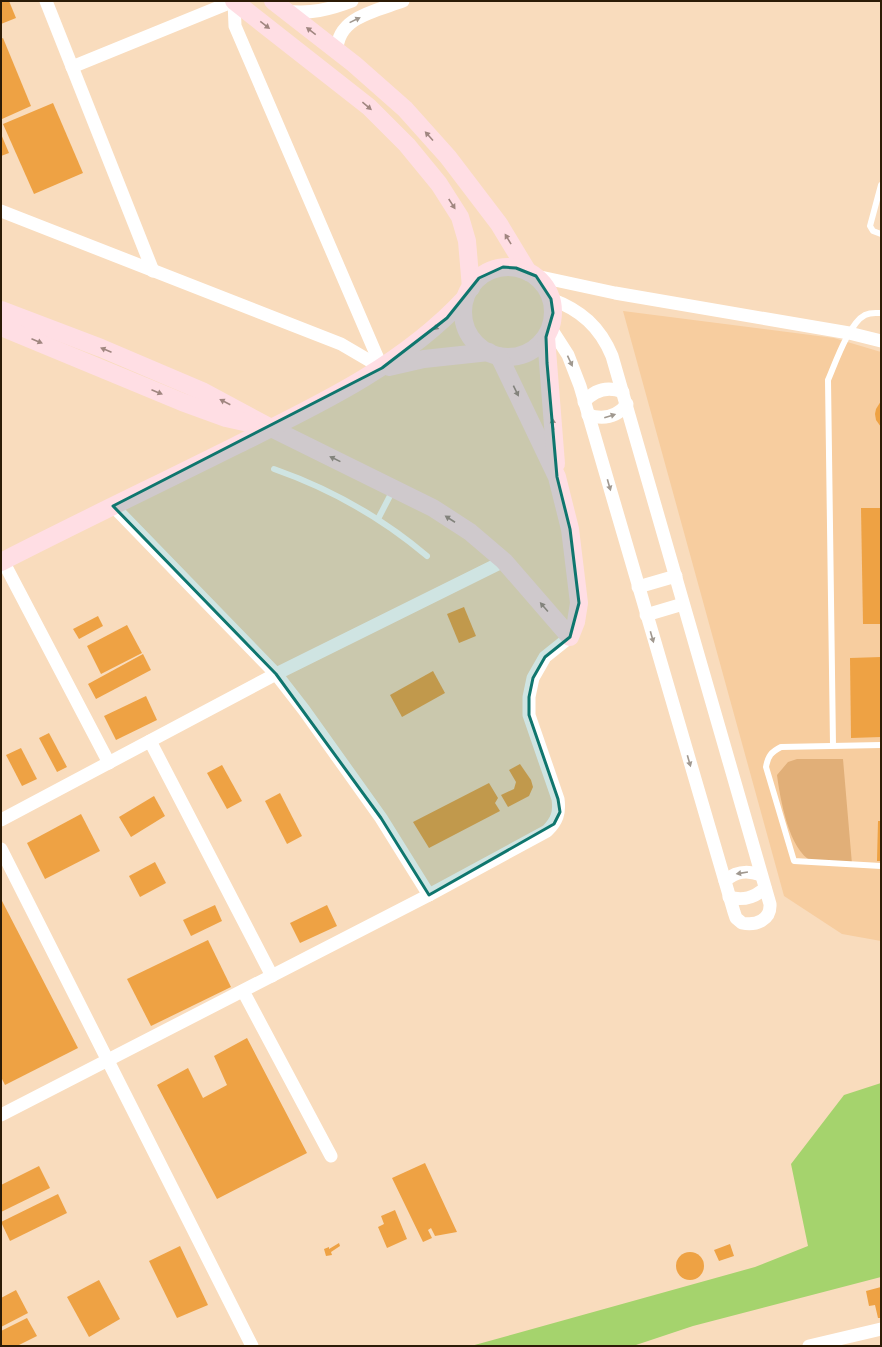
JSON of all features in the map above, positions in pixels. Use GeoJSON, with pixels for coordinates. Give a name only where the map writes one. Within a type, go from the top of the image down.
{"type":"FeatureCollection","features":[{"type":"Feature","properties":{"kind":"street"},"geometry":{"type":"LineString","coordinates":[[46,1],[154,271]]}},
{"type":"Feature","properties":{"kind":"street"},"geometry":{"type":"LineString","coordinates":[[72,67],[234,1]]}},
{"type":"Feature","properties":{"kind":"street"},"geometry":{"type":"LineString","coordinates":[[234,1],[369,107],[407,145],[439,184],[460,217],[467,241],[468,293],[464,317],[470,335],[478,345],[494,354],[557,477]]}},
{"type":"Feature","properties":{"kind":"street"},"geometry":{"type":"LineString","coordinates":[[234,1],[235,26],[382,368]]}},
{"type":"Feature","properties":{"kind":"street"},"geometry":{"type":"LineString","coordinates":[[279,6],[301,13],[316,12],[332,9],[352,1]]}},
{"type":"Feature","properties":{"kind":"street"},"geometry":{"type":"LineString","coordinates":[[337,51],[339,37],[346,25],[354,20],[402,1]]}},
{"type":"Feature","properties":{"kind":"street"},"geometry":{"type":"LineString","coordinates":[[1,1115],[429,895],[547,831],[554,824],[560,812],[558,799],[529,715],[529,697],[533,678],[545,657],[570,637],[576,622],[579,603],[570,529],[557,477],[548,332],[553,313],[551,299],[545,286],[532,274],[499,224],[448,157],[405,110],[337,51],[279,6]]}},
{"type":"Feature","properties":{"kind":"street"},"geometry":{"type":"LineString","coordinates":[[1,211],[341,344],[382,368],[424,359],[494,354],[512,357],[525,353],[536,347],[548,332]]}},
{"type":"Feature","properties":{"kind":"street"},"geometry":{"type":"LineString","coordinates":[[109,763],[2,561],[271,428],[382,368],[430,333],[468,293],[479,278],[497,269],[516,268],[532,274],[615,294],[849,333],[881,341]]}},
{"type":"Feature","properties":{"kind":"street"},"geometry":{"type":"LineString","coordinates":[[548,332],[560,341],[572,365],[584,402],[736,918],[742,923],[758,923],[765,919],[770,910],[765,888],[612,356],[599,330],[578,311],[551,299]]}},
{"type":"Feature","properties":{"kind":"street"},"geometry":{"type":"LineString","coordinates":[[1,310],[101,348],[226,402],[271,428],[395,487],[451,519],[504,560],[570,637]]}},
{"type":"Feature","properties":{"kind":"street"},"geometry":{"type":"LineString","coordinates":[[1,327],[204,410],[271,428]]}},
{"type":"Feature","properties":{"kind":"street"},"geometry":{"type":"LineString","coordinates":[[584,402],[595,392],[602,390],[616,390],[625,398]]}},
{"type":"Feature","properties":{"kind":"street"},"geometry":{"type":"LineString","coordinates":[[588,415],[595,418],[610,417],[617,414],[625,398]]}},
{"type":"Feature","properties":{"kind":"street"},"geometry":{"type":"LineString","coordinates":[[113,506],[276,674],[304,710],[380,818],[429,895]]}},
{"type":"Feature","properties":{"kind":"street"},"geometry":{"type":"LineString","coordinates":[[1,820],[276,674],[504,560]]}},
{"type":"Feature","properties":{"kind":"street"},"geometry":{"type":"LineString","coordinates":[[638,587],[676,576]]}},
{"type":"Feature","properties":{"kind":"street"},"geometry":{"type":"LineString","coordinates":[[646,615],[684,604]]}},
{"type":"Feature","properties":{"kind":"street"},"geometry":{"type":"LineString","coordinates":[[150,741],[272,976]]}},
{"type":"Feature","properties":{"kind":"street"},"geometry":{"type":"LineString","coordinates":[[1,849],[109,1060],[252,1346]]}},
{"type":"Feature","properties":{"kind":"street"},"geometry":{"type":"LineString","coordinates":[[725,881],[742,872],[761,875]]}},
{"type":"Feature","properties":{"kind":"street"},"geometry":{"type":"LineString","coordinates":[[729,897],[746,899],[756,895],[765,888]]}},
{"type":"Feature","properties":{"kind":"street"},"geometry":{"type":"LineString","coordinates":[[243,991],[331,1156]]}},
{"type":"Feature","properties":{"kind":"street"},"geometry":{"type":"LineString","coordinates":[[809,1346],[852,1341],[881,1329]]}},
{"type":"Feature","properties":{"kind":"lane"},"geometry":{"type":"LineString","coordinates":[[881,185],[870,226],[872,231],[881,234]]}},
{"type":"Feature","properties":{"kind":"lane"},"geometry":{"type":"LineString","coordinates":[[834,745],[828,380],[849,333],[863,316],[871,313],[881,313]]}},
{"type":"Feature","properties":{"kind":"lane"},"geometry":{"type":"LineString","coordinates":[[274,469],[324,489],[378,519],[427,556]]}},
{"type":"Feature","properties":{"kind":"lane"},"geometry":{"type":"LineString","coordinates":[[378,519],[395,487]]}},
{"type":"Feature","properties":{"kind":"lane"},"geometry":{"type":"LineString","coordinates":[[881,745],[781,747],[772,751],[768,758],[766,767],[794,861],[881,866]]}},
{"type":"Feature","properties":{"kind":"highlighted area"},"geometry":{"type":"Polygon","coordinates":[[[503,267],[516,268],[536,276],[551,299],[553,313],[546,337],[557,477],[570,529],[579,603],[570,637],[545,657],[533,678],[529,697],[529,715],[558,799],[560,812],[554,824],[429,895],[381,818],[276,674],[113,506],[382,368],[447,318],[479,278],[503,267]]]}},
{"type":"Feature","properties":{"kind":"shaded area"},"geometry":{"type":"Polygon","coordinates":[[[623,311],[834,338],[881,352],[881,941],[842,934],[784,896],[623,311]]]}},
{"type":"Feature","properties":{"kind":"shaded area"},"geometry":{"type":"Polygon","coordinates":[[[797,759],[843,759],[852,864],[832,864],[812,861],[797,847],[783,810],[777,775],[788,762],[797,759]]]}},
{"type":"Feature","properties":{"kind":"shaded area"},"geometry":{"type":"Polygon","coordinates":[[[881,1083],[881,1277],[693,1326],[633,1346],[471,1346],[755,1267],[808,1246],[791,1164],[844,1095],[881,1083]]]}},
{"type":"Feature","properties":{"kind":"building"},"geometry":{"type":"Polygon","coordinates":[[[1,1],[9,1],[16,18],[1,24],[1,1]]]}},
{"type":"Feature","properties":{"kind":"building"},"geometry":{"type":"Polygon","coordinates":[[[3,38],[31,106],[2,119],[1,39],[3,38]]]}},
{"type":"Feature","properties":{"kind":"building"},"geometry":{"type":"Polygon","coordinates":[[[53,103],[83,173],[34,194],[3,124],[53,103]]]}},
{"type":"Feature","properties":{"kind":"building"},"geometry":{"type":"Polygon","coordinates":[[[1,134],[9,153],[1,156],[1,134]]]}},
{"type":"Feature","properties":{"kind":"building"},"geometry":{"type":"Polygon","coordinates":[[[881,401],[881,427],[876,420],[875,414],[881,401]]]}},
{"type":"Feature","properties":{"kind":"building"},"geometry":{"type":"Polygon","coordinates":[[[861,508],[881,508],[881,624],[863,624],[861,508]]]}},
{"type":"Feature","properties":{"kind":"building"},"geometry":{"type":"Polygon","coordinates":[[[464,607],[476,636],[459,643],[447,614],[464,607]]]}},
{"type":"Feature","properties":{"kind":"building"},"geometry":{"type":"Polygon","coordinates":[[[98,616],[103,626],[79,639],[73,629],[98,616]]]}},
{"type":"Feature","properties":{"kind":"building"},"geometry":{"type":"Polygon","coordinates":[[[127,625],[142,653],[101,674],[87,646],[127,625]]]}},
{"type":"Feature","properties":{"kind":"building"},"geometry":{"type":"Polygon","coordinates":[[[143,654],[151,670],[96,699],[88,684],[143,654]]]}},
{"type":"Feature","properties":{"kind":"building"},"geometry":{"type":"Polygon","coordinates":[[[881,657],[881,737],[851,738],[850,658],[881,657]]]}},
{"type":"Feature","properties":{"kind":"building"},"geometry":{"type":"Polygon","coordinates":[[[433,671],[445,693],[402,717],[390,695],[433,671]]]}},
{"type":"Feature","properties":{"kind":"building"},"geometry":{"type":"Polygon","coordinates":[[[146,696],[157,720],[116,740],[104,716],[146,696]]]}},
{"type":"Feature","properties":{"kind":"building"},"geometry":{"type":"Polygon","coordinates":[[[49,733],[67,767],[57,772],[39,738],[49,733]]]}},
{"type":"Feature","properties":{"kind":"building"},"geometry":{"type":"Polygon","coordinates":[[[21,748],[37,779],[22,786],[6,755],[21,748]]]}},
{"type":"Feature","properties":{"kind":"building"},"geometry":{"type":"Polygon","coordinates":[[[520,764],[531,780],[533,787],[529,796],[508,807],[501,795],[514,789],[516,782],[509,770],[520,764]]]}},
{"type":"Feature","properties":{"kind":"building"},"geometry":{"type":"Polygon","coordinates":[[[222,765],[242,801],[227,809],[207,773],[222,765]]]}},
{"type":"Feature","properties":{"kind":"building"},"geometry":{"type":"Polygon","coordinates":[[[489,783],[498,798],[495,803],[500,811],[429,848],[413,822],[489,783]]]}},
{"type":"Feature","properties":{"kind":"building"},"geometry":{"type":"Polygon","coordinates":[[[280,793],[302,836],[287,844],[265,801],[280,793]]]}},
{"type":"Feature","properties":{"kind":"building"},"geometry":{"type":"Polygon","coordinates":[[[154,796],[165,816],[131,837],[119,817],[154,796]]]}},
{"type":"Feature","properties":{"kind":"building"},"geometry":{"type":"Polygon","coordinates":[[[81,814],[100,851],[45,879],[27,843],[81,814]]]}},
{"type":"Feature","properties":{"kind":"building"},"geometry":{"type":"Polygon","coordinates":[[[878,821],[881,821],[881,861],[877,861],[878,821]]]}},
{"type":"Feature","properties":{"kind":"building"},"geometry":{"type":"Polygon","coordinates":[[[155,862],[166,883],[140,897],[129,876],[155,862]]]}},
{"type":"Feature","properties":{"kind":"building"},"geometry":{"type":"Polygon","coordinates":[[[1,899],[78,1048],[5,1085],[1,1077],[1,899]]]}},
{"type":"Feature","properties":{"kind":"building"},"geometry":{"type":"Polygon","coordinates":[[[215,905],[222,921],[191,936],[183,920],[215,905]]]}},
{"type":"Feature","properties":{"kind":"building"},"geometry":{"type":"Polygon","coordinates":[[[327,905],[337,926],[300,943],[290,923],[327,905]]]}},
{"type":"Feature","properties":{"kind":"building"},"geometry":{"type":"Polygon","coordinates":[[[208,940],[231,987],[151,1026],[127,979],[208,940]]]}},
{"type":"Feature","properties":{"kind":"building"},"geometry":{"type":"Polygon","coordinates":[[[247,1038],[307,1153],[217,1199],[157,1085],[188,1068],[203,1098],[227,1085],[214,1056],[247,1038]]]}},
{"type":"Feature","properties":{"kind":"building"},"geometry":{"type":"Polygon","coordinates":[[[425,1163],[457,1232],[435,1236],[431,1228],[428,1230],[432,1238],[423,1242],[392,1178],[425,1163]]]}},
{"type":"Feature","properties":{"kind":"building"},"geometry":{"type":"Polygon","coordinates":[[[39,1166],[50,1188],[1,1212],[1,1185],[39,1166]]]}},
{"type":"Feature","properties":{"kind":"building"},"geometry":{"type":"Polygon","coordinates":[[[58,1194],[67,1213],[10,1241],[1,1222],[58,1194]]]}},
{"type":"Feature","properties":{"kind":"building"},"geometry":{"type":"Polygon","coordinates":[[[395,1210],[407,1239],[387,1248],[378,1227],[384,1224],[381,1216],[395,1210]]]}},
{"type":"Feature","properties":{"kind":"building"},"geometry":{"type":"Polygon","coordinates":[[[339,1243],[340,1246],[331,1252],[332,1255],[326,1256],[324,1249],[329,1247],[329,1249],[339,1243]]]}},
{"type":"Feature","properties":{"kind":"building"},"geometry":{"type":"Polygon","coordinates":[[[730,1244],[734,1256],[719,1261],[714,1250],[730,1244]]]}},
{"type":"Feature","properties":{"kind":"building"},"geometry":{"type":"Polygon","coordinates":[[[180,1246],[208,1305],[177,1318],[149,1261],[180,1246]]]}},
{"type":"Feature","properties":{"kind":"building"},"geometry":{"type":"Polygon","coordinates":[[[690,1252],[700,1256],[704,1266],[700,1276],[690,1280],[680,1276],[676,1266],[680,1256],[690,1252]]]}},
{"type":"Feature","properties":{"kind":"building"},"geometry":{"type":"Polygon","coordinates":[[[99,1280],[120,1319],[89,1337],[67,1297],[99,1280]]]}},
{"type":"Feature","properties":{"kind":"building"},"geometry":{"type":"Polygon","coordinates":[[[881,1287],[881,1318],[878,1318],[875,1305],[869,1306],[866,1291],[881,1287]]]}},
{"type":"Feature","properties":{"kind":"building"},"geometry":{"type":"Polygon","coordinates":[[[16,1290],[28,1313],[1,1327],[1,1298],[16,1290]]]}},
{"type":"Feature","properties":{"kind":"building"},"geometry":{"type":"Polygon","coordinates":[[[27,1318],[37,1336],[17,1346],[1,1346],[1,1331],[27,1318]]]}}]}
